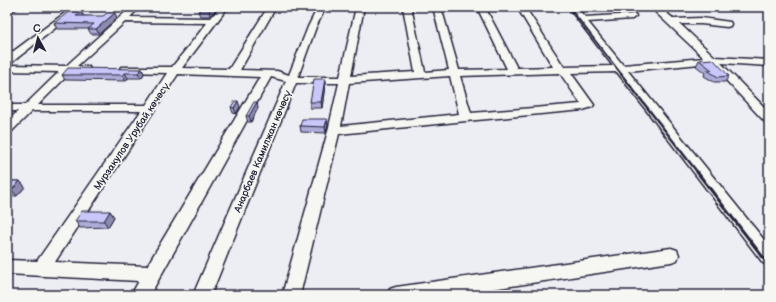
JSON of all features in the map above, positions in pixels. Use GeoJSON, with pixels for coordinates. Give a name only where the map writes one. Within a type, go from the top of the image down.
{"type":"FeatureCollection","features":[{"type":"Feature","properties":{"kind":"street"},"geometry":{"type":"LineString","coordinates":[[7,11],[16,7]]}},
{"type":"Feature","properties":{"kind":"street"},"geometry":{"type":"LineString","coordinates":[[7,61],[78,7]]}},
{"type":"Feature","properties":{"kind":"street"},"geometry":{"type":"LineString","coordinates":[[7,129],[68,68],[136,7]]}},
{"type":"Feature","properties":{"kind":"street","name":"Мурзакулов Урубай көчөсү"},"geometry":{"type":"LineString","coordinates":[[42,268],[175,70],[224,7]]}},
{"type":"Feature","properties":{"kind":"street"},"geometry":{"type":"LineString","coordinates":[[233,72],[272,7]]}},
{"type":"Feature","properties":{"kind":"street","name":"Анарбаев Камилжан көчөсү"},"geometry":{"type":"LineString","coordinates":[[202,295],[292,80],[312,27],[322,7]]}},
{"type":"Feature","properties":{"kind":"street"},"geometry":{"type":"LineString","coordinates":[[291,295],[334,131],[360,7]]}},
{"type":"Feature","properties":{"kind":"street"},"geometry":{"type":"LineString","coordinates":[[406,7],[421,76]]}},
{"type":"Feature","properties":{"kind":"street"},"geometry":{"type":"LineString","coordinates":[[437,7],[466,117]]}},
{"type":"Feature","properties":{"kind":"street"},"geometry":{"type":"LineString","coordinates":[[481,7],[513,71]]}},
{"type":"Feature","properties":{"kind":"street"},"geometry":{"type":"LineString","coordinates":[[334,131],[466,117],[583,107],[588,105],[562,70],[521,7]]}},
{"type":"Feature","properties":{"kind":"street"},"geometry":{"type":"LineString","coordinates":[[572,7],[769,258]]}},
{"type":"Feature","properties":{"kind":"street"},"geometry":{"type":"LineString","coordinates":[[654,7],[673,22],[769,119]]}},
{"type":"Feature","properties":{"kind":"street"},"geometry":{"type":"LineString","coordinates":[[582,20],[632,16]]}},
{"type":"Feature","properties":{"kind":"street"},"geometry":{"type":"LineString","coordinates":[[123,19],[212,21]]}},
{"type":"Feature","properties":{"kind":"street"},"geometry":{"type":"LineString","coordinates":[[673,22],[701,21],[727,24]]}},
{"type":"Feature","properties":{"kind":"street"},"geometry":{"type":"LineString","coordinates":[[114,69],[278,74],[292,80],[345,80],[454,73],[620,68],[712,60],[769,63]]}},
{"type":"Feature","properties":{"kind":"street"},"geometry":{"type":"LineString","coordinates":[[7,68],[98,69]]}},
{"type":"Feature","properties":{"kind":"street"},"geometry":{"type":"LineString","coordinates":[[140,295],[267,74]]}},
{"type":"Feature","properties":{"kind":"street"},"geometry":{"type":"LineString","coordinates":[[7,108],[149,108]]}},
{"type":"Feature","properties":{"kind":"street"},"geometry":{"type":"LineString","coordinates":[[396,295],[671,256]]}},
{"type":"Feature","properties":{"kind":"street"},"geometry":{"type":"LineString","coordinates":[[7,268],[42,268],[152,274]]}},
{"type":"Feature","properties":{"kind":"building"},"geometry":{"type":"Polygon","coordinates":[[[213,7],[209,11],[198,11],[202,8],[213,7]]]}},
{"type":"Feature","properties":{"kind":"building"},"geometry":{"type":"Polygon","coordinates":[[[70,11],[81,12],[76,16],[103,16],[107,13],[115,13],[96,29],[88,29],[94,24],[54,23],[70,11]]]}},
{"type":"Feature","properties":{"kind":"building"},"geometry":{"type":"Polygon","coordinates":[[[713,59],[729,76],[718,77],[707,70],[712,70],[699,60],[713,59]]]}},
{"type":"Feature","properties":{"kind":"building"},"geometry":{"type":"Polygon","coordinates":[[[68,68],[142,69],[138,73],[125,73],[123,75],[62,75],[68,68]]]}},
{"type":"Feature","properties":{"kind":"building"},"geometry":{"type":"Polygon","coordinates":[[[314,79],[325,79],[321,102],[310,102],[314,79]]]}},
{"type":"Feature","properties":{"kind":"building"},"geometry":{"type":"Polygon","coordinates":[[[235,101],[238,101],[234,108],[231,107],[235,101]]]}},
{"type":"Feature","properties":{"kind":"building"},"geometry":{"type":"Polygon","coordinates":[[[254,102],[257,102],[249,116],[246,116],[254,102]]]}},
{"type":"Feature","properties":{"kind":"building"},"geometry":{"type":"Polygon","coordinates":[[[302,119],[327,119],[325,127],[300,126],[302,119]]]}},
{"type":"Feature","properties":{"kind":"building"},"geometry":{"type":"Polygon","coordinates":[[[7,181],[20,181],[12,190],[7,190],[7,181]]]}},
{"type":"Feature","properties":{"kind":"building"},"geometry":{"type":"Polygon","coordinates":[[[82,211],[110,211],[104,221],[75,221],[82,211]]]}},
{"type":"Feature","properties":{"kind":"railway"},"geometry":{"type":"LineString","coordinates":[[569,7],[622,75]]}},
{"type":"Feature","properties":{"kind":"railway"},"geometry":{"type":"LineString","coordinates":[[621,74],[698,173]]}},
{"type":"Feature","properties":{"kind":"railway"},"geometry":{"type":"LineString","coordinates":[[697,172],[769,265]]}}]}
